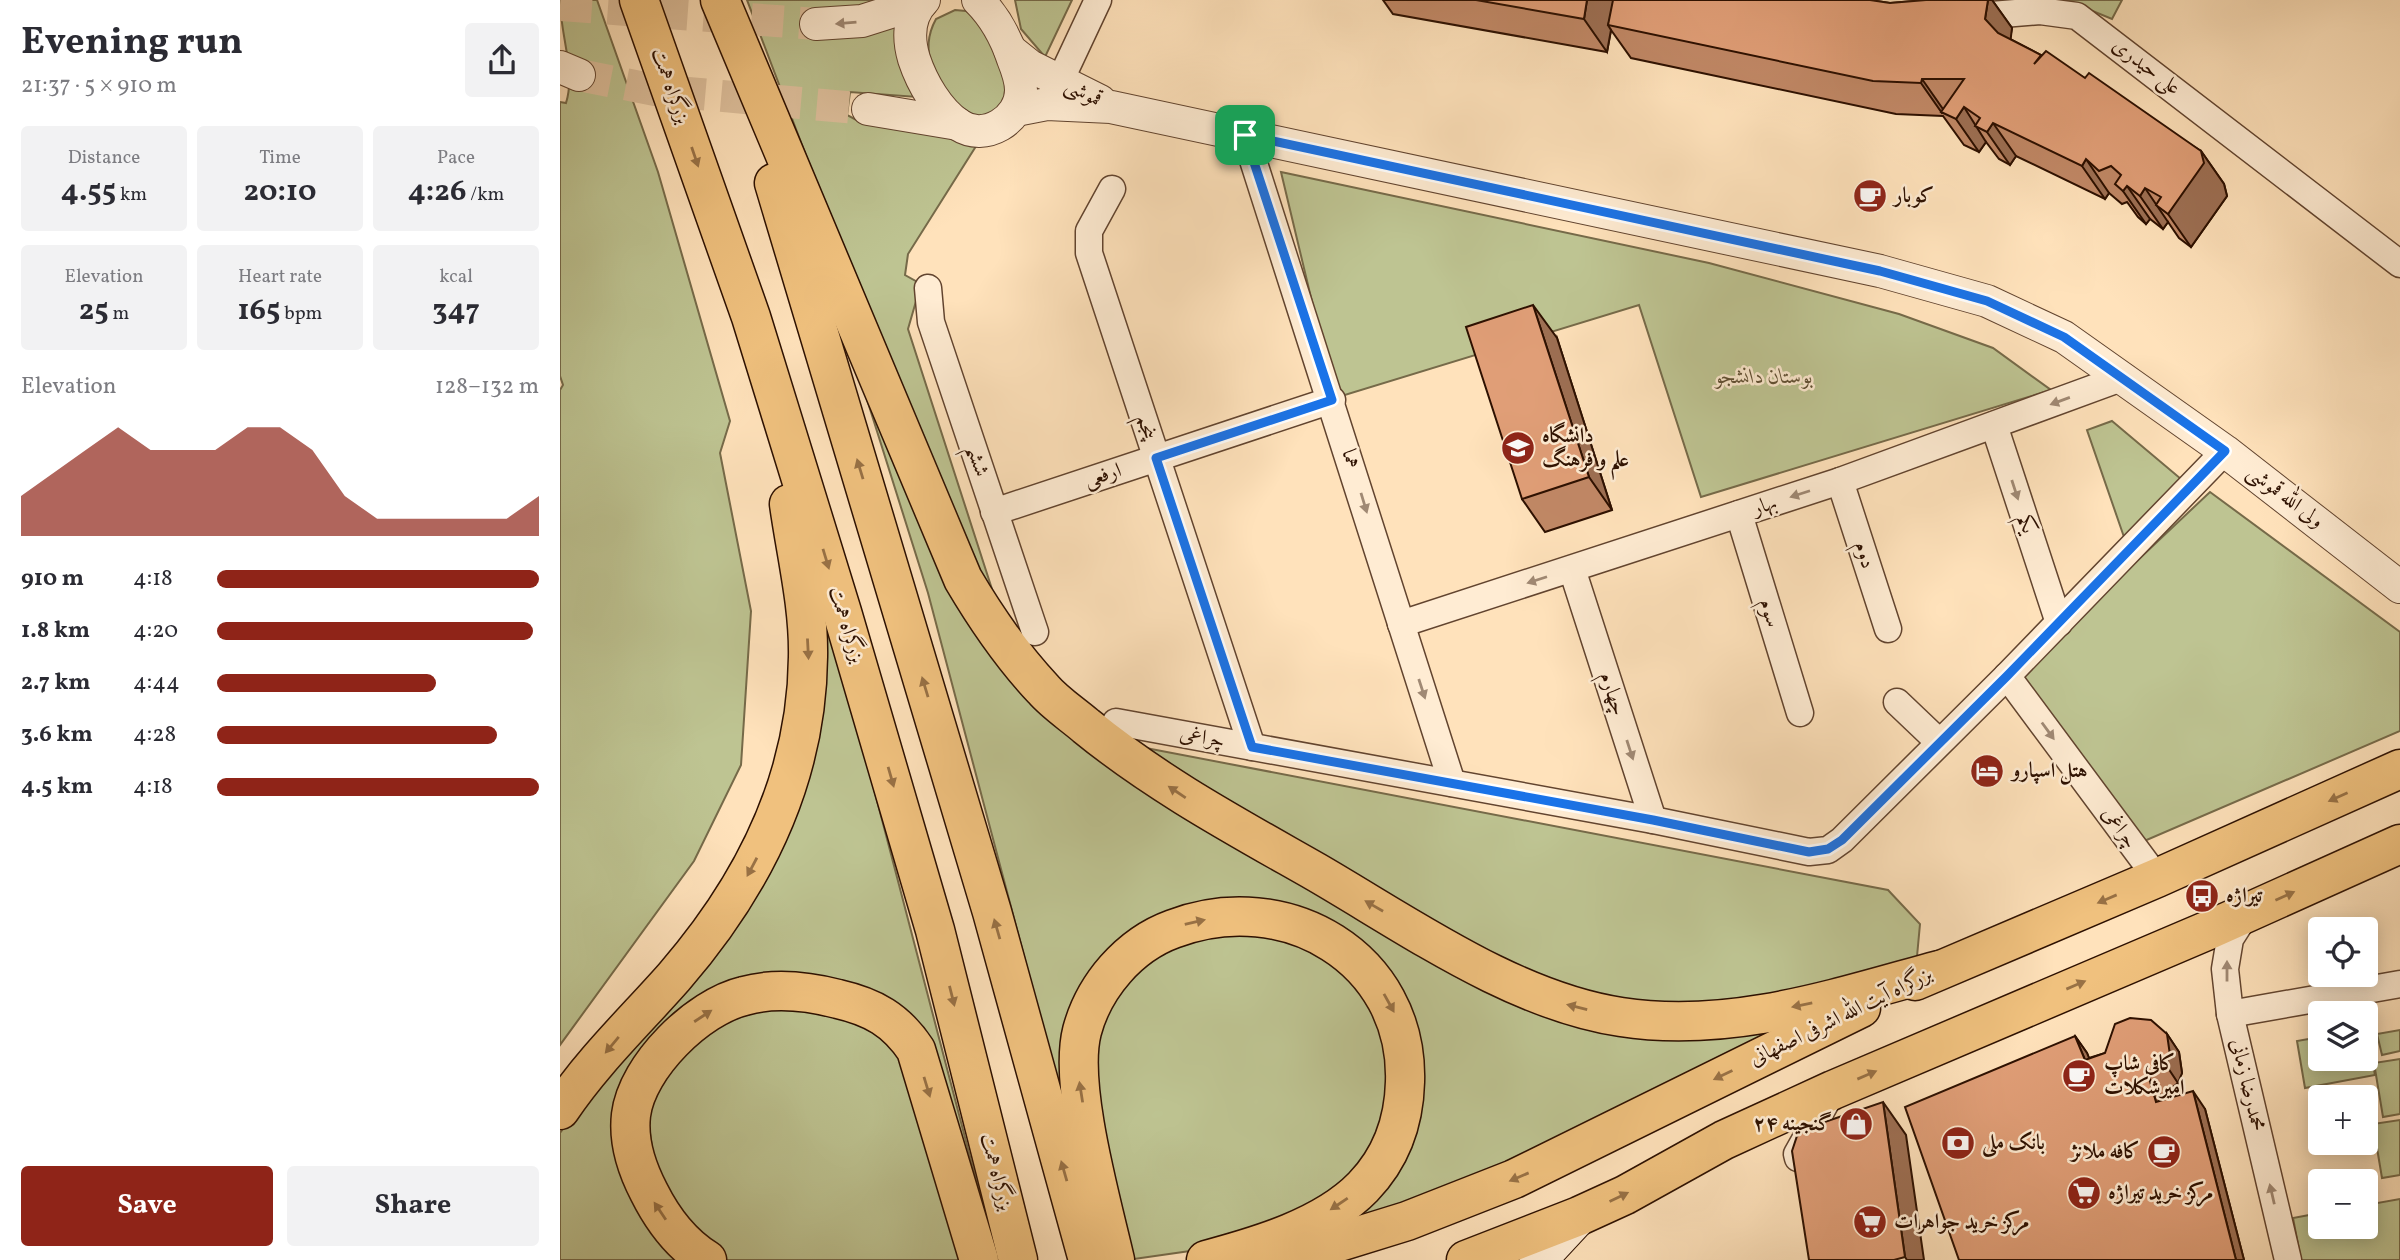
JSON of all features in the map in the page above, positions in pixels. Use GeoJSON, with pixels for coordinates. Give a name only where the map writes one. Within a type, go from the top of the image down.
{"type":"FeatureCollection","features":[{"type":"Feature","properties":{"kind":"highway","name":"بزرگراه همت"},"geometry":{"type":"LineString","coordinates":[[639,0],[773,387],[935,930],[1017,1256]]}},
{"type":"Feature","properties":{"kind":"highway"},"geometry":{"type":"LineString","coordinates":[[720,0],[963,579],[987,620],[1044,691],[1102,739],[1205,808],[1448,948],[1561,1003],[1622,1017],[1694,1022],[1736,1018],[1832,999],[1939,970]]}},
{"type":"Feature","properties":{"kind":"highway"},"geometry":{"type":"LineString","coordinates":[[720,0],[988,899],[1098,1247]]}},
{"type":"Feature","properties":{"kind":"highway"},"geometry":{"type":"LineString","coordinates":[[560,1110],[604,1054],[674,976],[743,886],[771,831],[793,772],[805,713],[808,654],[803,598],[773,387]]}},
{"type":"Feature","properties":{"kind":"highway","name":"بزرگراه آیت الله اشرفی اصفهانی"},"geometry":{"type":"LineString","coordinates":[[1281,1260],[1408,1221],[1548,1164],[1939,970],[2157,878],[2400,769]]}},
{"type":"Feature","properties":{"kind":"highway"},"geometry":{"type":"LineString","coordinates":[[1466,1260],[1625,1195],[1724,1140],[1833,1090],[2247,913],[2400,844]]}},
{"type":"Feature","properties":{"kind":"highway"},"geometry":{"type":"LineString","coordinates":[[1098,1247],[1078,1075],[1082,1032],[1095,997],[1111,973],[1140,945],[1190,922],[1245,916],[1300,925],[1355,959],[1379,985],[1399,1021],[1406,1063],[1405,1098],[1398,1131],[1376,1171],[1362,1188],[1344,1202],[1274,1239],[1206,1260]]}},
{"type":"Feature","properties":{"kind":"highway"},"geometry":{"type":"LineString","coordinates":[[707,1260],[676,1233],[657,1207],[641,1177],[632,1146],[631,1114],[647,1074],[670,1045],[695,1021],[743,996],[782,990],[814,993],[866,1007],[886,1016],[904,1031],[916,1050],[978,1257]]}},
{"type":"Feature","properties":{"kind":"main road"},"geometry":{"type":"LineString","coordinates":[[1538,1260],[1579,1216]]}},
{"type":"Feature","properties":{"kind":"street"},"geometry":{"type":"LineString","coordinates":[[868,109],[958,124],[978,131],[1001,125],[1016,110],[1021,92],[1005,26],[978,0]]}},
{"type":"Feature","properties":{"kind":"street"},"geometry":{"type":"LineString","coordinates":[[1059,81],[1098,0]]}},
{"type":"Feature","properties":{"kind":"street"},"geometry":{"type":"LineString","coordinates":[[816,24],[862,21],[923,1]]}},
{"type":"Feature","properties":{"kind":"street"},"geometry":{"type":"LineString","coordinates":[[923,1],[911,25],[910,42],[914,58],[928,88],[958,124]]}},
{"type":"Feature","properties":{"kind":"street","name":"علی حیدری"},"geometry":{"type":"LineString","coordinates":[[1942,16],[1955,19],[2040,10],[2077,16],[2400,264]]}},
{"type":"Feature","properties":{"kind":"street","name":"قموشی"},"geometry":{"type":"LineString","coordinates":[[1005,26],[1030,66],[1111,107]]}},
{"type":"Feature","properties":{"kind":"street","name":"قموشی"},"geometry":{"type":"LineString","coordinates":[[1016,110],[1047,104],[1111,107]]}},
{"type":"Feature","properties":{"kind":"street","name":"ولی الله قموشی"},"geometry":{"type":"LineString","coordinates":[[1111,107],[1893,275],[1987,301],[2064,337],[2124,377],[2394,580]]}},
{"type":"Feature","properties":{"kind":"street","name":"هما"},"geometry":{"type":"LineString","coordinates":[[1245,135],[1332,400],[1452,783]]}},
{"type":"Feature","properties":{"kind":"street","name":"پنجم"},"geometry":{"type":"LineString","coordinates":[[1112,189],[1086,242],[1252,747]]}},
{"type":"Feature","properties":{"kind":"street","name":"ششم"},"geometry":{"type":"LineString","coordinates":[[928,288],[930,322],[1035,632]]}},
{"type":"Feature","properties":{"kind":"street","name":"بهار"},"geometry":{"type":"LineString","coordinates":[[1401,624],[1840,481],[2124,377]]}},
{"type":"Feature","properties":{"kind":"street","name":"ارفعی"},"geometry":{"type":"LineString","coordinates":[[994,512],[1332,400]]}},
{"type":"Feature","properties":{"kind":"street","name":"یکم"},"geometry":{"type":"LineString","coordinates":[[1994,425],[2059,623]]}},
{"type":"Feature","properties":{"kind":"street","name":"چراغی"},"geometry":{"type":"LineString","coordinates":[[1116,722],[1653,820],[1809,852],[1828,849],[1842,840],[2007,676],[2225,451]]}},
{"type":"Feature","properties":{"kind":"street","name":"دوم"},"geometry":{"type":"LineString","coordinates":[[1840,481],[1888,629]]}},
{"type":"Feature","properties":{"kind":"street","name":"سوم"},"geometry":{"type":"LineString","coordinates":[[1739,514],[1800,713]]}},
{"type":"Feature","properties":{"kind":"street","name":"چهارم"},"geometry":{"type":"LineString","coordinates":[[1572,569],[1653,820]]}},
{"type":"Feature","properties":{"kind":"street","name":"چراغی"},"geometry":{"type":"LineString","coordinates":[[2007,676],[2157,878]]}},
{"type":"Feature","properties":{"kind":"street"},"geometry":{"type":"LineString","coordinates":[[1897,702],[1939,742]]}},
{"type":"Feature","properties":{"kind":"street","name":"محمدرضا زمانی"},"geometry":{"type":"LineString","coordinates":[[2247,913],[2230,939],[2228,948],[2225,969],[2230,1014],[2288,1260]]}},
{"type":"Feature","properties":{"kind":"street"},"geometry":{"type":"LineString","coordinates":[[2230,1014],[2400,984]]}},
{"type":"Feature","properties":{"kind":"street"},"geometry":{"type":"LineString","coordinates":[[1803,1187],[1797,1154],[1833,1090]]}},
{"type":"Feature","properties":{"kind":"green space"},"geometry":{"type":"Polygon","coordinates":[[[560,0],[597,0],[658,172],[730,421],[720,453],[751,611],[741,765],[694,861],[560,1045],[560,390],[563,385],[560,376],[560,102],[566,103],[569,78],[560,0]]]}},
{"type":"Feature","properties":{"kind":"green space"},"geometry":{"type":"Polygon","coordinates":[[[747,0],[899,0],[899,22],[917,97],[850,92],[847,115],[860,122],[931,126],[978,143],[908,254],[905,275],[921,284],[908,329],[1001,617],[979,581],[857,290],[747,0]]]}},
{"type":"Feature","properties":{"kind":"green space"},"geometry":{"type":"Polygon","coordinates":[[[1015,0],[1072,0],[1045,57],[1021,29],[1015,0]]]}},
{"type":"Feature","properties":{"kind":"green space"},"geometry":{"type":"Polygon","coordinates":[[[2066,0],[2122,0],[2112,19],[2066,0]]]}},
{"type":"Feature","properties":{"kind":"green space"},"geometry":{"type":"Polygon","coordinates":[[[955,10],[966,11],[977,19],[1009,71],[1009,103],[981,119],[965,116],[940,83],[930,59],[928,46],[936,19],[955,10]]]}},
{"type":"Feature","properties":{"kind":"green space","name":"بوستان دانشجو"},"geometry":{"type":"Polygon","coordinates":[[[1281,172],[1709,263],[1899,314],[1993,348],[2051,390],[1701,497],[1639,305],[1335,398],[1281,172]]]}},
{"type":"Feature","properties":{"kind":"green space"},"geometry":{"type":"Polygon","coordinates":[[[835,298],[1011,672],[1542,1008],[1834,1006],[1573,1139],[1318,1241],[1363,1199],[1415,1039],[1275,907],[1090,984],[1093,1217],[928,593],[835,298]]]}},
{"type":"Feature","properties":{"kind":"green space"},"geometry":{"type":"Polygon","coordinates":[[[2112,421],[2181,479],[2124,537],[2087,430],[2112,421]]]}},
{"type":"Feature","properties":{"kind":"green space"},"geometry":{"type":"Polygon","coordinates":[[[2210,492],[2400,632],[2400,731],[2142,842],[2018,673],[2210,492]]]}},
{"type":"Feature","properties":{"kind":"green space"},"geometry":{"type":"Polygon","coordinates":[[[801,536],[863,747],[997,1260],[926,1044],[790,980],[629,1085],[688,1260],[560,1260],[560,1133],[791,814],[801,536]]]}},
{"type":"Feature","properties":{"kind":"green space"},"geometry":{"type":"Polygon","coordinates":[[[1125,744],[1888,890],[1920,924],[1916,967],[1715,1014],[1651,1011],[1513,974],[1125,744]]]}},
{"type":"Feature","properties":{"kind":"green space"},"geometry":{"type":"Polygon","coordinates":[[[1257,927],[1351,971],[1392,1039],[1381,1146],[1311,1211],[1218,1247],[1127,1260],[1088,1065],[1119,985],[1176,940],[1257,927]]]}},
{"type":"Feature","properties":{"kind":"green space"},"geometry":{"type":"Polygon","coordinates":[[[771,1003],[890,1030],[967,1260],[726,1260],[700,1242],[658,1189],[646,1106],[694,1037],[771,1003]]]}},
{"type":"Feature","properties":{"kind":"green space"},"geometry":{"type":"Polygon","coordinates":[[[2400,1030],[2400,1051],[2382,1055],[2378,1034],[2400,1030]]]}},
{"type":"Feature","properties":{"kind":"green space"},"geometry":{"type":"Polygon","coordinates":[[[2308,1039],[2308,1071],[2374,1071],[2375,1075],[2308,1085],[2305,1088],[2297,1041],[2308,1039]]]}},
{"type":"Feature","properties":{"kind":"green space"},"geometry":{"type":"Polygon","coordinates":[[[2400,1059],[2400,1114],[2383,1117],[2375,1071],[2378,1071],[2378,1062],[2400,1059]]]}},
{"type":"Feature","properties":{"kind":"green space"},"geometry":{"type":"Polygon","coordinates":[[[2400,1120],[2400,1175],[2382,1178],[2378,1154],[2378,1123],[2400,1120]]]}},
{"type":"Feature","properties":{"kind":"green space"},"geometry":{"type":"Polygon","coordinates":[[[2400,1199],[2400,1260],[2301,1260],[2293,1218],[2308,1215],[2308,1239],[2378,1239],[2378,1203],[2400,1199]]]}},
{"type":"Feature","properties":{"kind":"building"},"geometry":{"type":"Polygon","coordinates":[[[1476,0],[1587,0],[1584,19],[1476,0]]]}},
{"type":"Feature","properties":{"kind":"building"},"geometry":{"type":"Polygon","coordinates":[[[1613,0],[1870,0],[1890,3],[1988,0],[1985,19],[1998,33],[2041,55],[2034,64],[2046,51],[2085,78],[2089,73],[2201,151],[2204,163],[2168,214],[2156,205],[2161,197],[2145,188],[2140,196],[2127,186],[2123,191],[2115,184],[2121,175],[2111,166],[2099,171],[2086,159],[2082,166],[1993,123],[1987,132],[1975,126],[1980,118],[1964,107],[1956,119],[1941,112],[1964,79],[1922,79],[1921,83],[1873,81],[1608,25],[1613,0]]]}},
{"type":"Feature","properties":{"kind":"building"},"geometry":{"type":"Polygon","coordinates":[[[1533,305],[1589,477],[1522,499],[1466,327],[1533,305]]]}},
{"type":"Feature","properties":{"kind":"building","name":"مرکز خرید تیراژه"},"geometry":{"type":"Polygon","coordinates":[[[2130,1018],[2151,1020],[2167,1034],[2170,1055],[2166,1065],[2149,1078],[2156,1102],[2193,1091],[2236,1260],[1959,1260],[1905,1107],[2075,1036],[2085,1060],[2105,1053],[2115,1024],[2130,1018]]]}},
{"type":"Feature","properties":{"kind":"building","name":"مرکز خرید جواهرات"},"geometry":{"type":"Polygon","coordinates":[[[1883,1102],[1905,1257],[1894,1260],[1809,1260],[1792,1151],[1797,1136],[1810,1127],[1883,1102]]]}},
{"type":"Feature","properties":{"kind":"tunnel"},"geometry":{"type":"LineString","coordinates":[[560,5],[816,24]]}},
{"type":"Feature","properties":{"kind":"tunnel"},"geometry":{"type":"LineString","coordinates":[[579,75],[655,90],[868,109]]}},
{"type":"Feature","properties":{"kind":"place","name":"کوبار"},"geometry":{"type":"Point","coordinates":[1870,196]}},
{"type":"Feature","properties":{"kind":"place","name":"دانشگاه علم و فرهنگ"},"geometry":{"type":"Point","coordinates":[1518,448]}},
{"type":"Feature","properties":{"kind":"place","name":"هتل اسپارو"},"geometry":{"type":"Point","coordinates":[1987,771]}},
{"type":"Feature","properties":{"kind":"place","name":"تیراژه"},"geometry":{"type":"Point","coordinates":[2202,896]}},
{"type":"Feature","properties":{"kind":"place","name":"کافی شاپ امیرشکلات"},"geometry":{"type":"Point","coordinates":[2079,1076]}},
{"type":"Feature","properties":{"kind":"place","name":"گنجینه ۲۴"},"geometry":{"type":"Point","coordinates":[1856,1124]}},
{"type":"Feature","properties":{"kind":"place","name":"بانک ملی"},"geometry":{"type":"Point","coordinates":[1958,1143]}},
{"type":"Feature","properties":{"kind":"place","name":"کافه ملانژ"},"geometry":{"type":"Point","coordinates":[2164,1152]}},
{"type":"Feature","properties":{"kind":"place","name":"مرکز خرید تیراژه"},"geometry":{"type":"Point","coordinates":[2084,1193]}},
{"type":"Feature","properties":{"kind":"place","name":"مرکز خرید جواهرات"},"geometry":{"type":"Point","coordinates":[1870,1222]}},
{"type":"Feature","properties":{"kind":"route"},"geometry":{"type":"LineString","coordinates":[[1245,135],[1880,271],[1987,301],[2064,337],[2225,451],[2007,676],[1842,840],[1828,849],[1809,852],[1653,820],[1252,747],[1156,458],[1332,400],[1245,135]]}}]}
